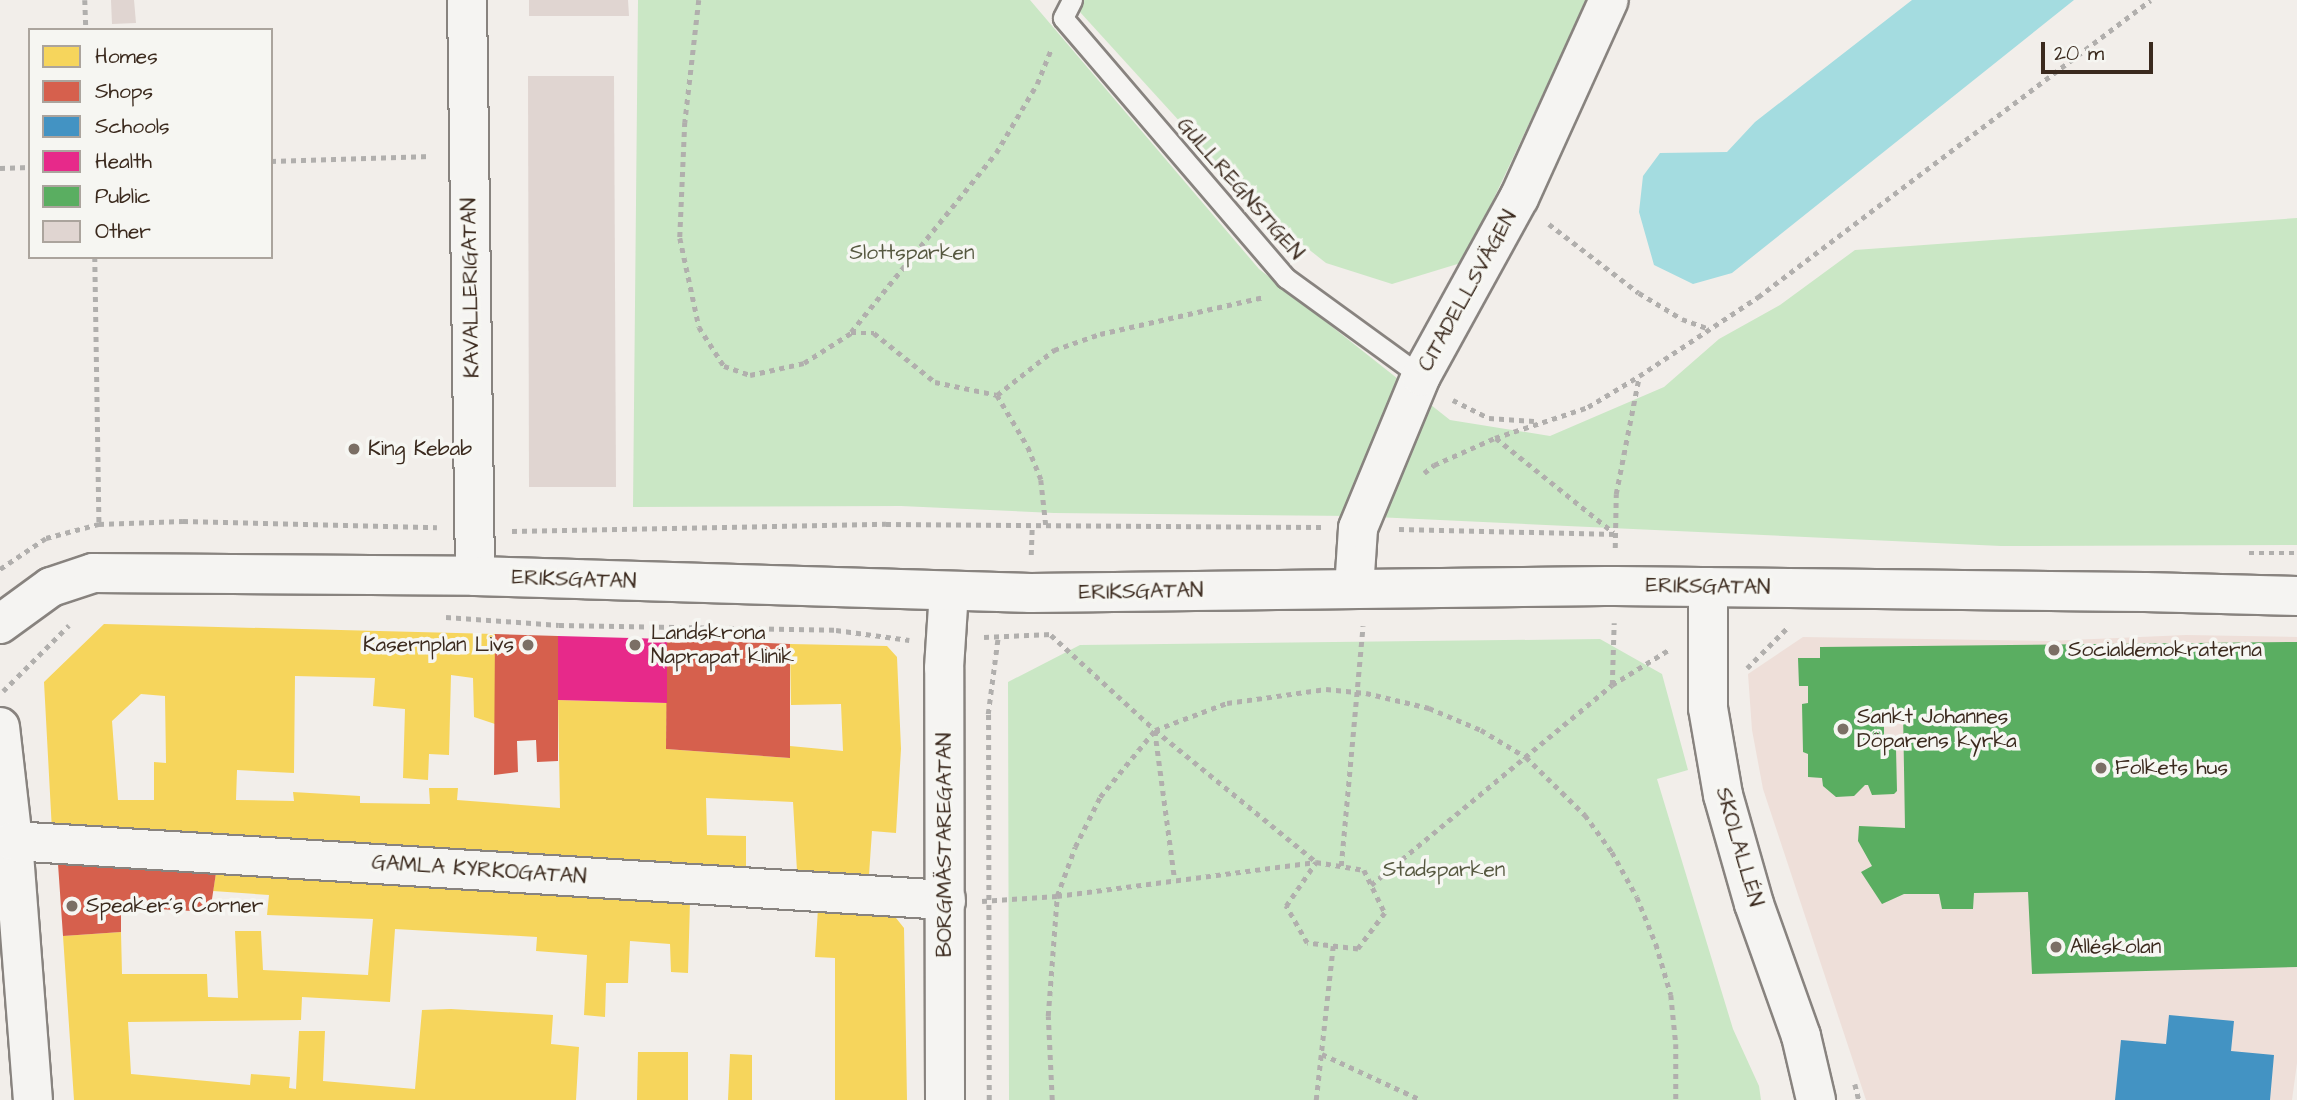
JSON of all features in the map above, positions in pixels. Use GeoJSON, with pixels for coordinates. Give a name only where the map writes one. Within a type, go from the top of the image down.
{"type":"FeatureCollection","features":[{"type":"Feature","properties":{"kind":"street","name":"KAVALLERIGATAN"},"geometry":{"type":"LineString","coordinates":[[467,0],[475,576]]}},
{"type":"Feature","properties":{"kind":"street","name":"CITADELLSVÄGEN"},"geometry":{"type":"LineString","coordinates":[[1354,589],[1358,528],[1421,376],[1519,198],[1609,0]]}},
{"type":"Feature","properties":{"kind":"street","name":"ERIKSGATAN"},"geometry":{"type":"LineString","coordinates":[[0,624],[51,587],[93,573],[327,577],[475,576],[1031,593],[1615,586],[2297,596]]}},
{"type":"Feature","properties":{"kind":"street","name":"SKOLALLÉN"},"geometry":{"type":"LineString","coordinates":[[1708,587],[1708,708],[1723,795],[1754,904],[1801,1036],[1816,1100]]}},
{"type":"Feature","properties":{"kind":"street","name":"BORGMÄSTAREGATAN"},"geometry":{"type":"LineString","coordinates":[[945,1100],[944,668],[949,591]]}},
{"type":"Feature","properties":{"kind":"street"},"geometry":{"type":"LineString","coordinates":[[0,727],[13,841],[33,1100]]}},
{"type":"Feature","properties":{"kind":"street","name":"GAMLA KYRKOGATAN"},"geometry":{"type":"LineString","coordinates":[[13,841],[946,900]]}},
{"type":"Feature","properties":{"kind":"lane"},"geometry":{"type":"LineString","coordinates":[[1063,18],[1072,0]]}},
{"type":"Feature","properties":{"kind":"lane","name":"GULLREGNSTIGEN"},"geometry":{"type":"LineString","coordinates":[[1063,18],[1286,278],[1421,376]]}},
{"type":"Feature","properties":{"kind":"path"},"geometry":{"type":"LineString","coordinates":[[85,0],[86,28]]}},
{"type":"Feature","properties":{"kind":"path"},"geometry":{"type":"LineString","coordinates":[[699,0],[685,122],[680,238],[699,327],[724,366],[750,375],[804,363],[851,333],[996,153],[1037,84],[1063,18]]}},
{"type":"Feature","properties":{"kind":"path"},"geometry":{"type":"LineString","coordinates":[[1415,481],[1434,465],[1495,438],[1536,421],[1588,407],[1639,376],[1758,297],[2150,0]]}},
{"type":"Feature","properties":{"kind":"path"},"geometry":{"type":"LineString","coordinates":[[273,161],[469,155]]}},
{"type":"Feature","properties":{"kind":"path"},"geometry":{"type":"LineString","coordinates":[[0,168],[28,167]]}},
{"type":"Feature","properties":{"kind":"path"},"geometry":{"type":"LineString","coordinates":[[1519,198],[1577,249],[1639,293],[1682,319],[1709,329]]}},
{"type":"Feature","properties":{"kind":"path"},"geometry":{"type":"LineString","coordinates":[[95,259],[99,524]]}},
{"type":"Feature","properties":{"kind":"path"},"geometry":{"type":"LineString","coordinates":[[851,333],[874,333],[935,382],[997,395],[1054,350],[1100,334],[1261,299],[1286,278]]}},
{"type":"Feature","properties":{"kind":"path"},"geometry":{"type":"LineString","coordinates":[[1421,376],[1461,406],[1489,418],[1536,421]]}},
{"type":"Feature","properties":{"kind":"path"},"geometry":{"type":"LineString","coordinates":[[1612,685],[1616,494],[1639,376]]}},
{"type":"Feature","properties":{"kind":"path"},"geometry":{"type":"LineString","coordinates":[[997,395],[1028,447],[1041,480],[1046,525]]}},
{"type":"Feature","properties":{"kind":"path"},"geometry":{"type":"LineString","coordinates":[[1495,438],[1615,534]]}},
{"type":"Feature","properties":{"kind":"path"},"geometry":{"type":"LineString","coordinates":[[0,569],[46,538],[99,524],[183,521],[498,527],[519,533],[886,524],[1358,528],[1615,534]]}},
{"type":"Feature","properties":{"kind":"path"},"geometry":{"type":"LineString","coordinates":[[2239,553],[2297,553]]}},
{"type":"Feature","properties":{"kind":"path"},"geometry":{"type":"LineString","coordinates":[[1341,866],[1363,626]]}},
{"type":"Feature","properties":{"kind":"path"},"geometry":{"type":"LineString","coordinates":[[1371,885],[1612,685],[1706,626]]}},
{"type":"Feature","properties":{"kind":"path"},"geometry":{"type":"LineString","coordinates":[[1741,674],[1788,627]]}},
{"type":"Feature","properties":{"kind":"path"},"geometry":{"type":"LineString","coordinates":[[1050,634],[1155,730],[1316,862]]}},
{"type":"Feature","properties":{"kind":"path"},"geometry":{"type":"LineString","coordinates":[[989,1100],[988,714],[998,637]]}},
{"type":"Feature","properties":{"kind":"path"},"geometry":{"type":"LineString","coordinates":[[1052,1100],[1048,1016],[1057,896],[1075,847],[1100,797],[1155,730],[1227,703],[1269,694],[1326,689],[1429,708],[1481,730],[1527,757],[1585,815],[1612,852],[1637,897],[1656,944],[1671,995],[1676,1044],[1676,1100]]}},
{"type":"Feature","properties":{"kind":"path"},"geometry":{"type":"LineString","coordinates":[[1155,730],[1175,880]]}},
{"type":"Feature","properties":{"kind":"path"},"geometry":{"type":"LineString","coordinates":[[946,900],[987,901],[1057,896],[1316,862],[1364,870],[1385,913],[1358,949],[1307,943],[1286,906],[1316,862]]}},
{"type":"Feature","properties":{"kind":"path"},"geometry":{"type":"LineString","coordinates":[[1316,1100],[1333,946]]}},
{"type":"Feature","properties":{"kind":"path"},"geometry":{"type":"LineString","coordinates":[[1322,1054],[1421,1100]]}},
{"type":"Feature","properties":{"kind":"path"},"geometry":{"type":"LineString","coordinates":[[1853,1079],[1859,1100]]}},
{"type":"Feature","properties":{"kind":"shaded area","name":"Alléskolan"},"geometry":{"type":"Polygon","coordinates":[[[2186,635],[2297,637],[2297,1063],[2292,1100],[1866,1100],[1763,789],[1752,730],[1748,674],[1803,637],[2048,641],[2186,635]]]}},
{"type":"Feature","properties":{"kind":"green space","name":"Slottsparken"},"geometry":{"type":"Polygon","coordinates":[[[638,0],[1030,0],[1259,269],[1450,420],[1550,436],[1664,387],[1719,339],[1780,305],[1855,250],[2297,218],[2297,545],[2001,546],[1354,516],[1054,513],[901,506],[633,507],[638,0]]]}},
{"type":"Feature","properties":{"kind":"green space"},"geometry":{"type":"Polygon","coordinates":[[[1069,0],[1587,0],[1464,262],[1392,284],[1326,263],[1264,214],[1069,0]]]}},
{"type":"Feature","properties":{"kind":"green space","name":"Stadsparken"},"geometry":{"type":"Polygon","coordinates":[[[1600,639],[1662,674],[1688,770],[1657,779],[1733,1029],[1759,1086],[1761,1100],[1009,1100],[1008,682],[1080,645],[1600,639]]]}},
{"type":"Feature","properties":{"kind":"water"},"geometry":{"type":"Polygon","coordinates":[[[1912,0],[2074,0],[1732,273],[1693,284],[1654,265],[1639,212],[1643,176],[1660,153],[1727,152],[1755,122],[1912,0]]]}},
{"type":"Feature","properties":{"kind":"building: Homes"},"geometry":{"type":"Polygon","coordinates":[[[104,624],[495,634],[495,724],[474,717],[473,678],[451,675],[449,755],[429,754],[428,780],[403,778],[405,709],[373,706],[375,678],[295,676],[294,773],[237,770],[236,800],[294,801],[293,792],[360,796],[360,803],[430,804],[429,788],[458,788],[457,800],[560,808],[558,700],[667,703],[666,749],[790,758],[790,746],[843,751],[841,704],[791,705],[790,644],[887,646],[897,657],[901,749],[896,833],[872,831],[869,875],[797,871],[793,802],[706,798],[707,835],[746,836],[746,868],[52,831],[44,682],[104,624]],[[141,694],[112,721],[118,800],[154,800],[154,762],[166,763],[165,696],[141,694]]]}},
{"type":"Feature","properties":{"kind":"building: Homes"},"geometry":{"type":"Polygon","coordinates":[[[216,873],[690,901],[688,973],[671,972],[670,944],[630,941],[628,983],[606,983],[605,1017],[584,1015],[587,955],[536,951],[537,937],[395,929],[390,1002],[302,997],[301,1020],[128,1022],[131,1074],[250,1085],[251,1074],[290,1077],[289,1088],[296,1089],[299,1031],[325,1031],[323,1081],[415,1089],[422,1010],[451,1009],[553,1015],[551,1044],[579,1047],[576,1100],[74,1100],[63,936],[121,932],[122,974],[207,974],[208,997],[238,998],[235,931],[261,931],[263,970],[368,975],[373,919],[267,915],[269,895],[213,891],[216,873]]]}},
{"type":"Feature","properties":{"kind":"building: Homes"},"geometry":{"type":"Polygon","coordinates":[[[818,908],[892,913],[904,928],[907,1100],[835,1100],[835,958],[815,957],[818,908]]]}},
{"type":"Feature","properties":{"kind":"building: Homes"},"geometry":{"type":"Polygon","coordinates":[[[638,1052],[688,1052],[688,1100],[637,1100],[638,1052]]]}},
{"type":"Feature","properties":{"kind":"building: Homes"},"geometry":{"type":"Polygon","coordinates":[[[730,1054],[752,1055],[752,1100],[728,1100],[730,1054]]]}},
{"type":"Feature","properties":{"kind":"building: Shops"},"geometry":{"type":"Polygon","coordinates":[[[495,634],[558,636],[558,761],[537,762],[536,740],[517,741],[518,772],[494,775],[495,634]]]}},
{"type":"Feature","properties":{"kind":"building: Shops"},"geometry":{"type":"Polygon","coordinates":[[[667,639],[790,644],[790,758],[666,749],[667,639]]]}},
{"type":"Feature","properties":{"kind":"building: Shops"},"geometry":{"type":"Polygon","coordinates":[[[58,864],[216,873],[210,912],[121,907],[121,932],[63,936],[58,864]]]}},
{"type":"Feature","properties":{"kind":"building: Schools"},"geometry":{"type":"Polygon","coordinates":[[[2169,1015],[2234,1021],[2231,1051],[2274,1055],[2270,1100],[2115,1100],[2121,1040],[2166,1044],[2169,1015]]]}},
{"type":"Feature","properties":{"kind":"building: Health"},"geometry":{"type":"Polygon","coordinates":[[[558,636],[667,639],[667,703],[558,700],[558,636]]]}},
{"type":"Feature","properties":{"kind":"building: Public","name":"Folkets hus"},"geometry":{"type":"Polygon","coordinates":[[[2297,642],[2297,967],[2032,974],[2028,892],[1974,893],[1973,909],[1942,909],[1939,894],[1904,894],[1882,904],[1861,872],[1872,866],[1858,841],[1859,826],[1905,828],[1903,710],[1884,711],[1884,748],[1896,748],[1897,791],[1894,794],[1872,795],[1868,785],[1865,785],[1854,796],[1836,797],[1823,786],[1822,778],[1808,777],[1808,754],[1803,752],[1802,704],[1808,703],[1808,686],[1799,686],[1798,658],[1820,658],[1820,647],[2297,642]]]}},
{"type":"Feature","properties":{"kind":"building: Other"},"geometry":{"type":"Polygon","coordinates":[[[111,0],[134,0],[136,23],[112,24],[111,0]]]}},
{"type":"Feature","properties":{"kind":"building: Other"},"geometry":{"type":"Polygon","coordinates":[[[529,0],[628,0],[629,16],[529,16],[529,0]]]}},
{"type":"Feature","properties":{"kind":"building: Other"},"geometry":{"type":"Polygon","coordinates":[[[528,76],[614,76],[616,487],[529,487],[528,76]]]}},
{"type":"Feature","properties":{"kind":"place","name":"King Kebab"},"geometry":{"type":"Point","coordinates":[354,449]}},
{"type":"Feature","properties":{"kind":"place","name":"Kasernplan Livs"},"geometry":{"type":"Point","coordinates":[528,645]}},
{"type":"Feature","properties":{"kind":"place","name":"Landskrona Naprapat klinik"},"geometry":{"type":"Point","coordinates":[635,645]}},
{"type":"Feature","properties":{"kind":"place","name":"Socialdemokraterna"},"geometry":{"type":"Point","coordinates":[2054,650]}},
{"type":"Feature","properties":{"kind":"place","name":"Sankt Johannes Döparens kyrka"},"geometry":{"type":"Point","coordinates":[1843,729]}},
{"type":"Feature","properties":{"kind":"place","name":"Folkets hus"},"geometry":{"type":"Point","coordinates":[2101,768]}},
{"type":"Feature","properties":{"kind":"place","name":"Speaker´s Corner"},"geometry":{"type":"Point","coordinates":[72,906]}},
{"type":"Feature","properties":{"kind":"place","name":"Alléskolan"},"geometry":{"type":"Point","coordinates":[2056,947]}}]}
